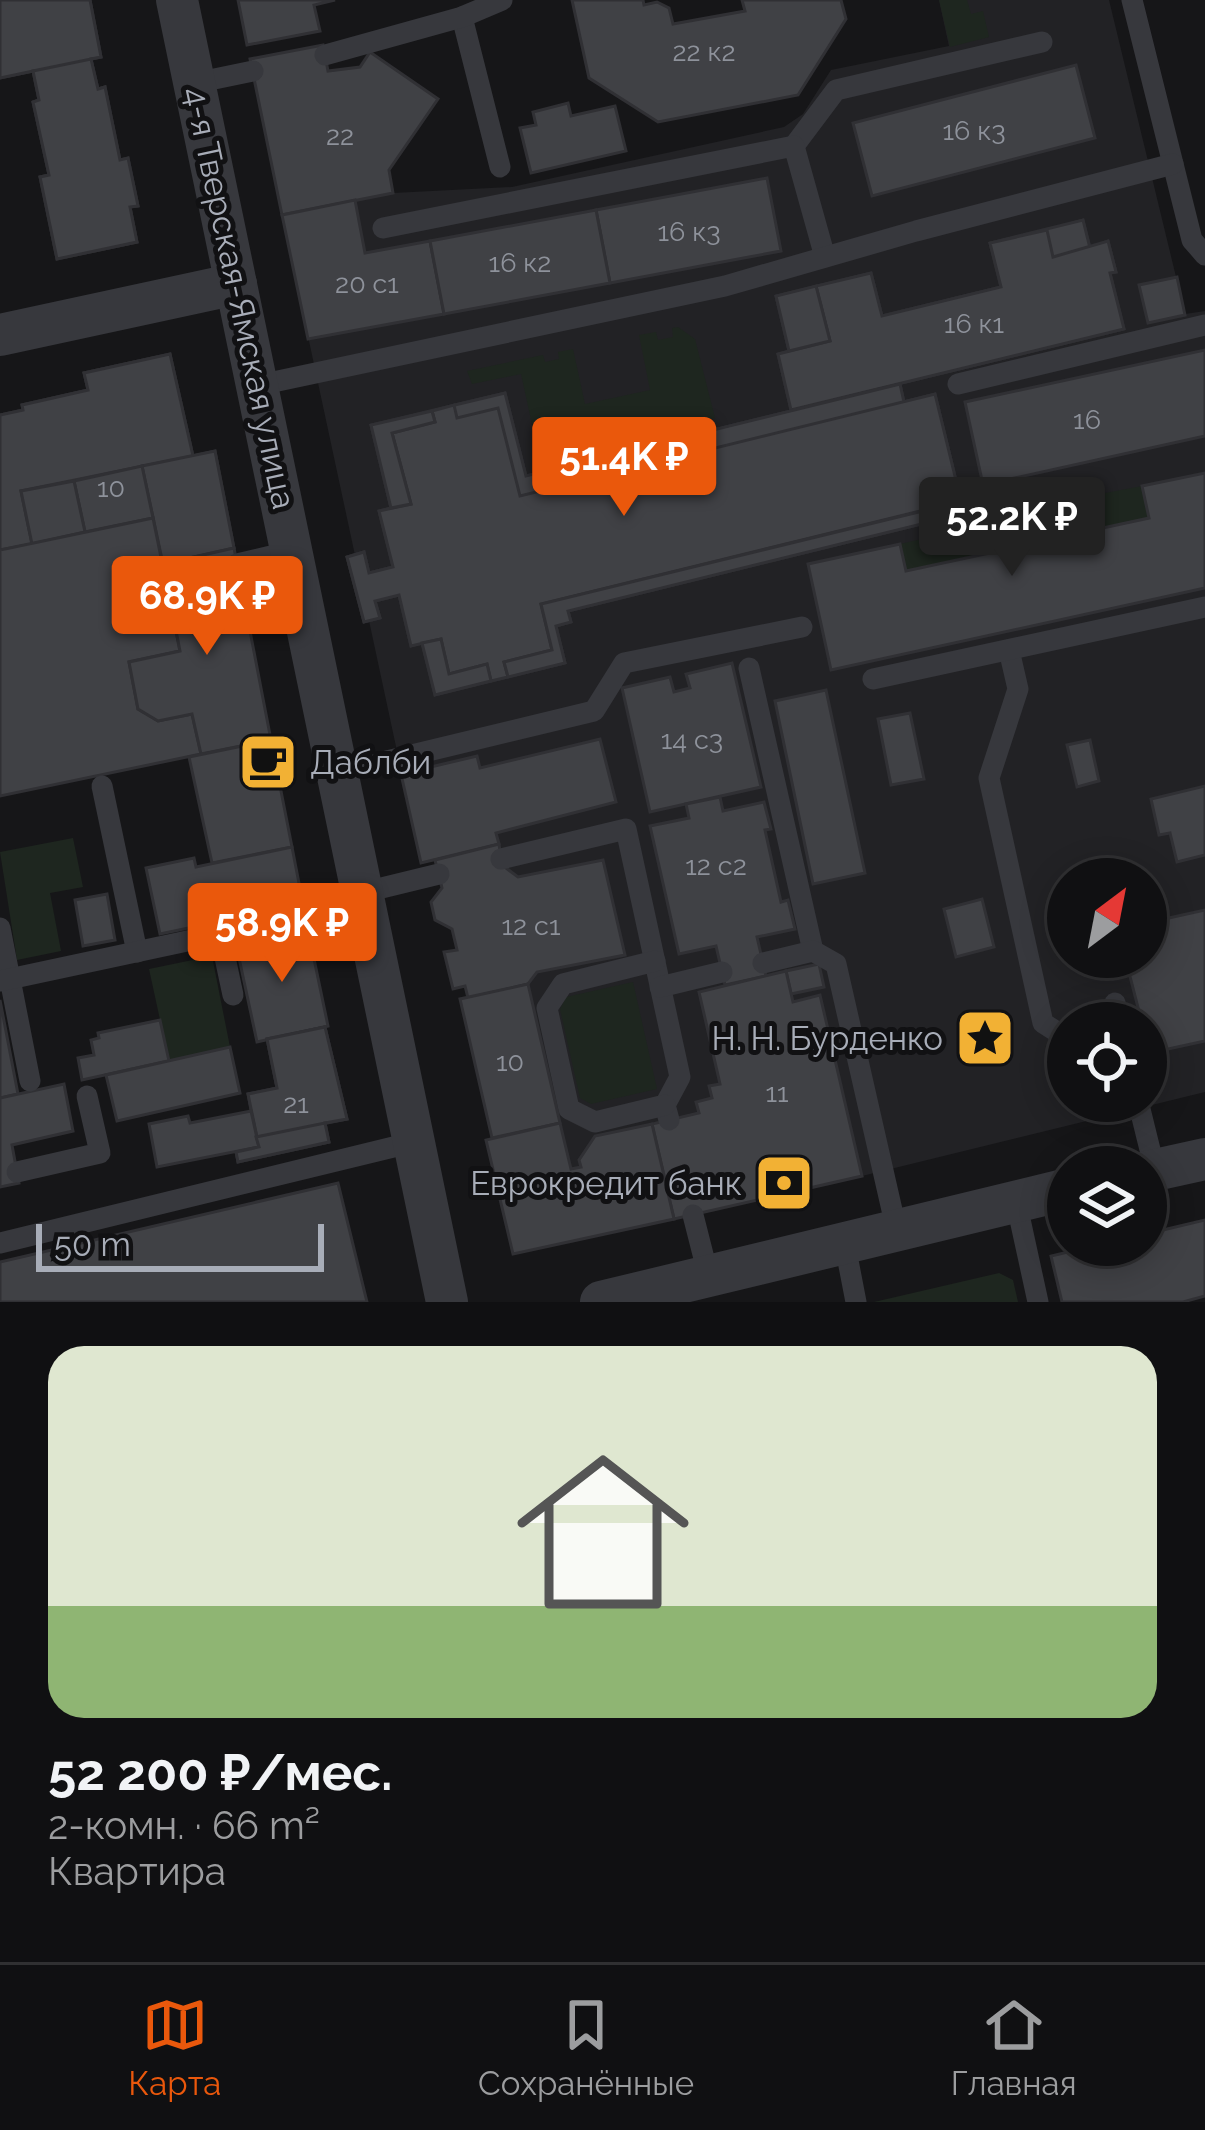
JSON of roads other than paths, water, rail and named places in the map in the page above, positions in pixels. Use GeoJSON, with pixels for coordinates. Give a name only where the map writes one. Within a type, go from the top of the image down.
{"type":"FeatureCollection","features":[{"type":"Feature","properties":{"kind":"street","name":"4-я Тверская-Ямская улица"},"geometry":{"type":"LineString","coordinates":[[177,0],[447,1302]]}},
{"type":"Feature","properties":{"kind":"street"},"geometry":{"type":"LineString","coordinates":[[0,335],[236,284]]}},
{"type":"Feature","properties":{"kind":"street"},"geometry":{"type":"LineString","coordinates":[[1167,1167],[1205,1159]]}},
{"type":"Feature","properties":{"kind":"street"},"geometry":{"type":"LineString","coordinates":[[601,1302],[719,1280],[1047,1194]]}},
{"type":"Feature","properties":{"kind":"lane"},"geometry":{"type":"LineString","coordinates":[[325,55],[462,17],[502,0]]}},
{"type":"Feature","properties":{"kind":"lane"},"geometry":{"type":"LineString","coordinates":[[1132,0],[1192,240],[1205,255]]}},
{"type":"Feature","properties":{"kind":"lane"},"geometry":{"type":"LineString","coordinates":[[462,17],[500,167]]}},
{"type":"Feature","properties":{"kind":"lane"},"geometry":{"type":"LineString","coordinates":[[383,228],[794,146],[836,89],[1042,42]]}},
{"type":"Feature","properties":{"kind":"lane"},"geometry":{"type":"LineString","coordinates":[[194,83],[253,71]]}},
{"type":"Feature","properties":{"kind":"lane"},"geometry":{"type":"LineString","coordinates":[[794,146],[825,257]]}},
{"type":"Feature","properties":{"kind":"lane"},"geometry":{"type":"LineString","coordinates":[[259,385],[725,286],[1173,164]]}},
{"type":"Feature","properties":{"kind":"lane"},"geometry":{"type":"LineString","coordinates":[[958,384],[1205,325]]}},
{"type":"Feature","properties":{"kind":"lane"},"geometry":{"type":"LineString","coordinates":[[236,564],[292,551]]}},
{"type":"Feature","properties":{"kind":"lane"},"geometry":{"type":"LineString","coordinates":[[873,679],[1205,607]]}},
{"type":"Feature","properties":{"kind":"lane"},"geometry":{"type":"LineString","coordinates":[[337,773],[594,711],[624,663],[802,627]]}},
{"type":"Feature","properties":{"kind":"lane"},"geometry":{"type":"LineString","coordinates":[[1009,650],[1018,689],[989,778],[1047,1026]]}},
{"type":"Feature","properties":{"kind":"lane"},"geometry":{"type":"LineString","coordinates":[[749,668],[813,951]]}},
{"type":"Feature","properties":{"kind":"lane"},"geometry":{"type":"LineString","coordinates":[[101,786],[137,952]]}},
{"type":"Feature","properties":{"kind":"lane"},"geometry":{"type":"LineString","coordinates":[[501,859],[626,829],[661,987],[680,1077],[667,1112],[595,1122],[569,1109],[548,1008],[563,984],[655,961]]}},
{"type":"Feature","properties":{"kind":"lane"},"geometry":{"type":"LineString","coordinates":[[306,916],[439,874]]}},
{"type":"Feature","properties":{"kind":"lane"},"geometry":{"type":"LineString","coordinates":[[0,928],[5,980],[30,1081]]}},
{"type":"Feature","properties":{"kind":"lane"},"geometry":{"type":"LineString","coordinates":[[5,980],[227,933],[233,995]]}},
{"type":"Feature","properties":{"kind":"lane"},"geometry":{"type":"LineString","coordinates":[[763,963],[813,951],[836,964],[897,1232]]}},
{"type":"Feature","properties":{"kind":"lane"},"geometry":{"type":"LineString","coordinates":[[661,987],[722,972]]}},
{"type":"Feature","properties":{"kind":"lane"},"geometry":{"type":"LineString","coordinates":[[17,1172],[100,1153],[87,1096]]}},
{"type":"Feature","properties":{"kind":"lane"},"geometry":{"type":"LineString","coordinates":[[0,1243],[414,1142]]}},
{"type":"Feature","properties":{"kind":"lane"},"geometry":{"type":"LineString","coordinates":[[1016,1201],[1039,1302]]}},
{"type":"Feature","properties":{"kind":"lane"},"geometry":{"type":"LineString","coordinates":[[693,1215],[719,1280]]}},
{"type":"Feature","properties":{"kind":"lane"},"geometry":{"type":"LineString","coordinates":[[845,1245],[856,1302]]}},
{"type":"Feature","properties":{"kind":"place","name":"Даблби"},"geometry":{"type":"Point","coordinates":[268,762]}},
{"type":"Feature","properties":{"kind":"place","name":"Н. Н. Бурденко"},"geometry":{"type":"Point","coordinates":[985,1038]}},
{"type":"Feature","properties":{"kind":"place","name":"Еврокредит банк"},"geometry":{"type":"Point","coordinates":[784,1183]}}]}
